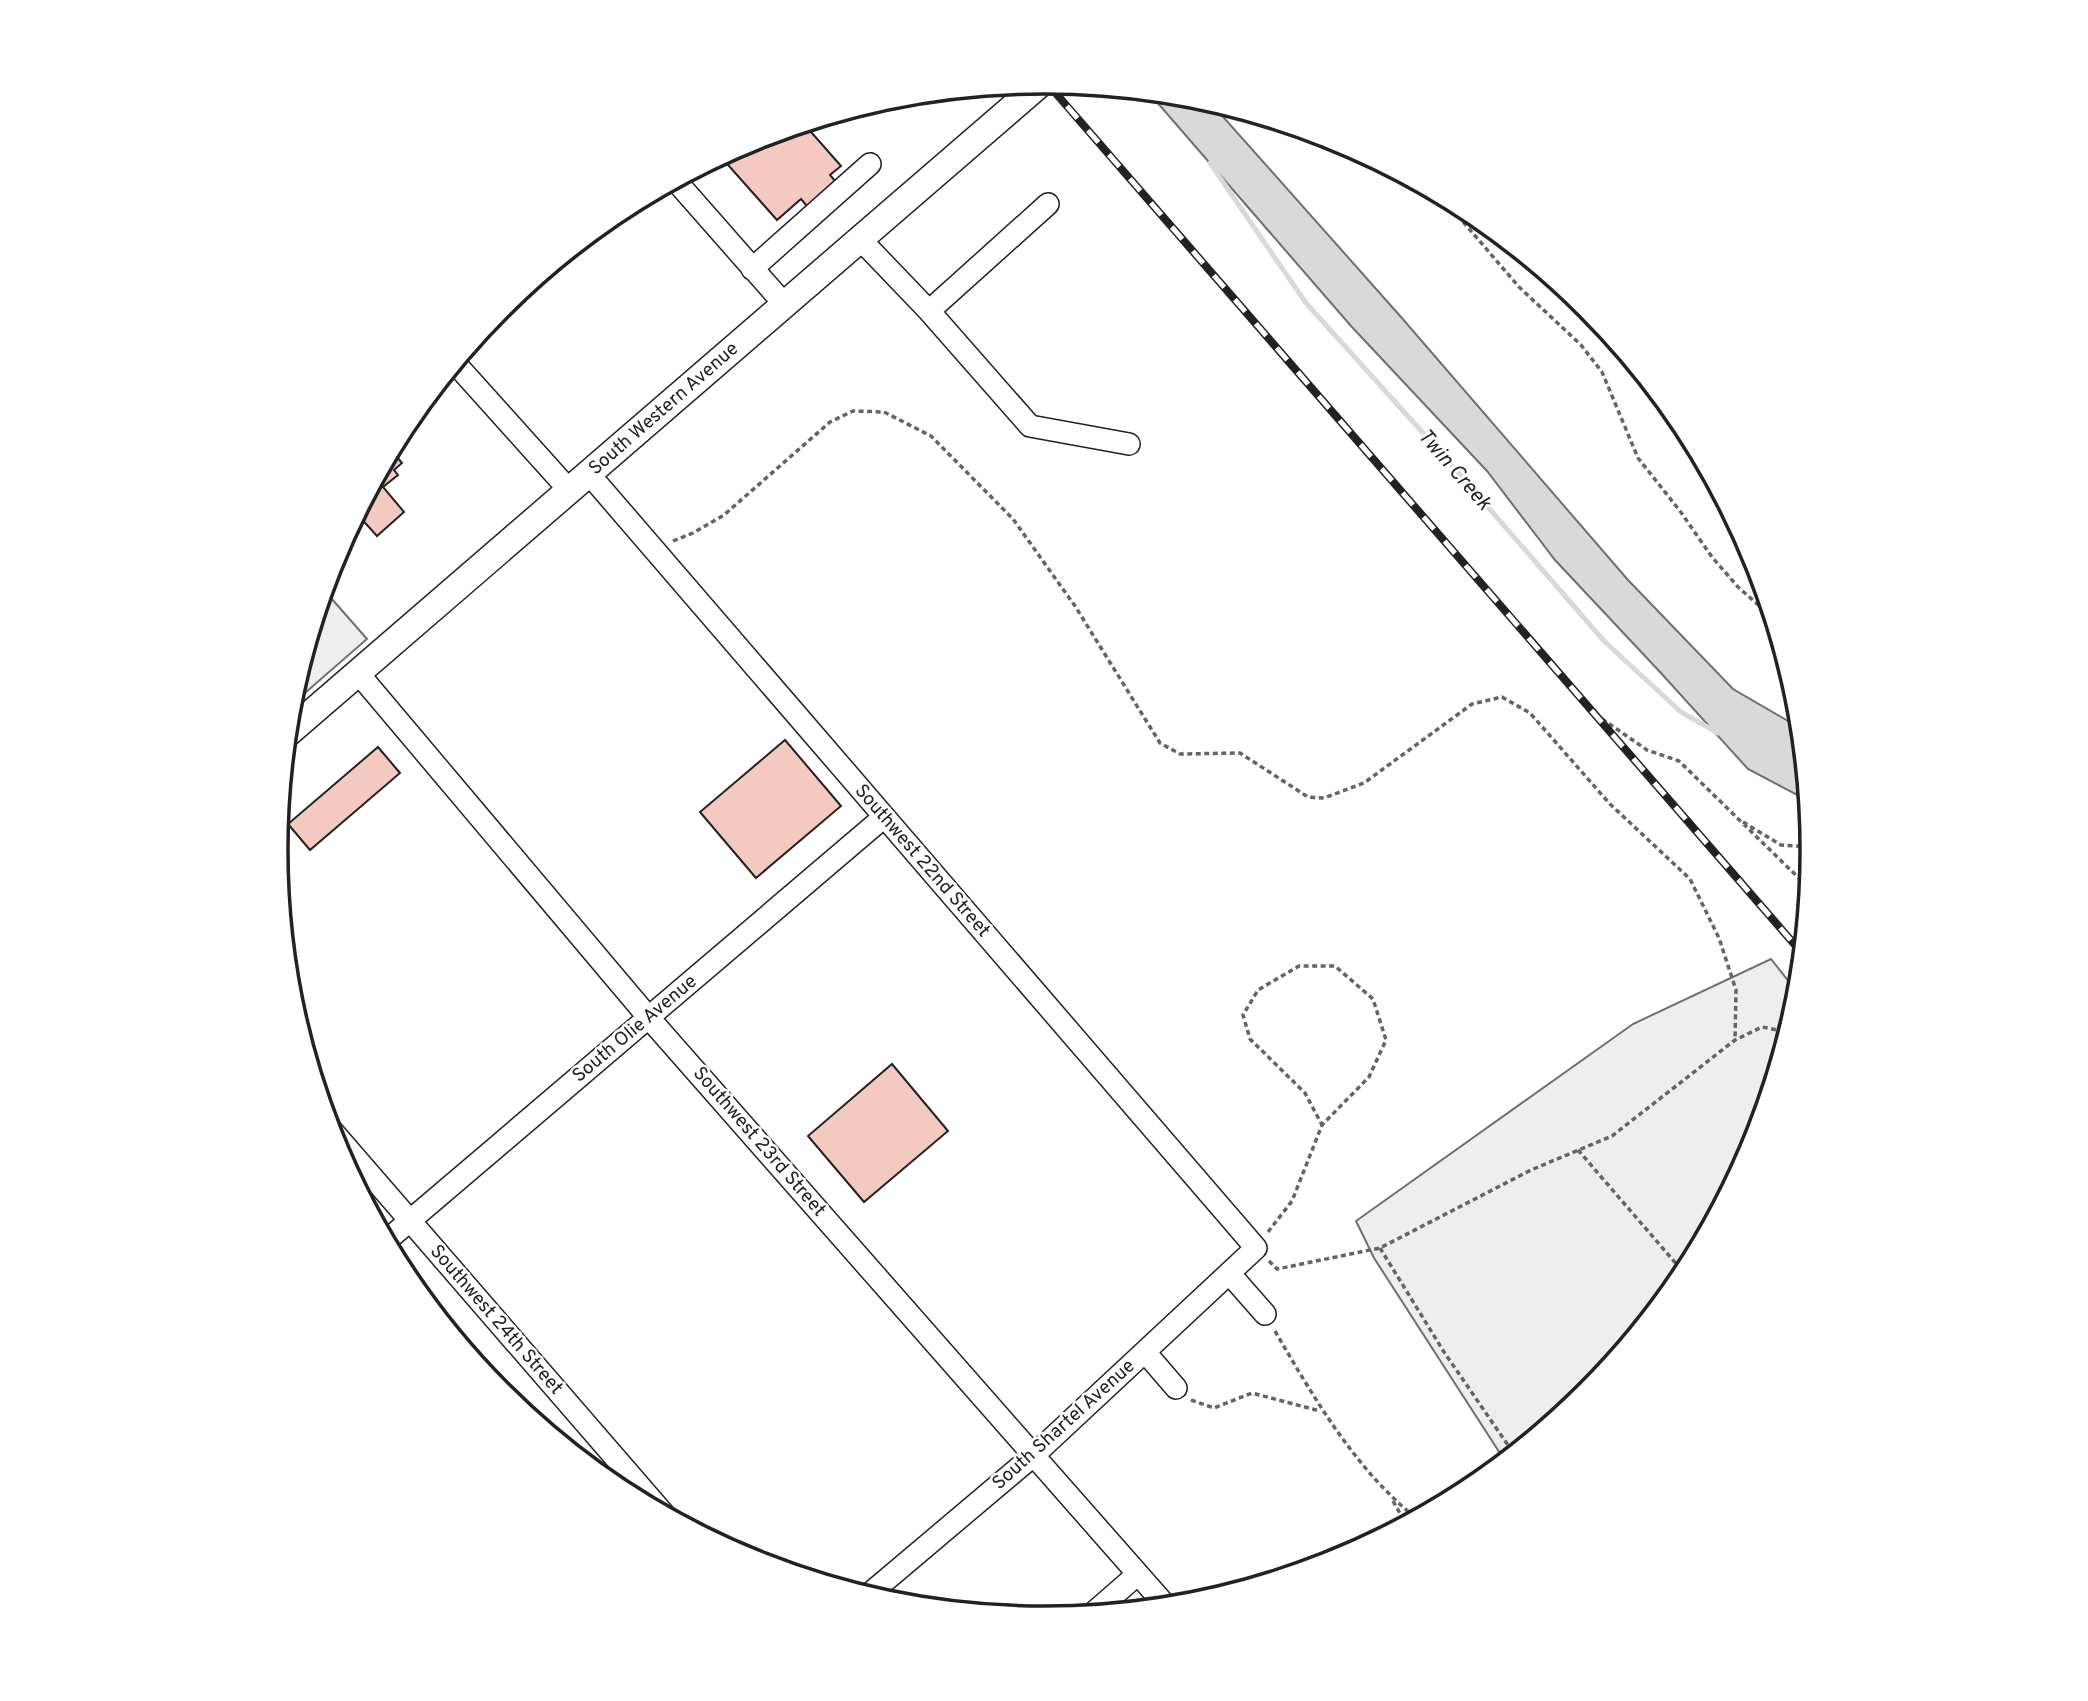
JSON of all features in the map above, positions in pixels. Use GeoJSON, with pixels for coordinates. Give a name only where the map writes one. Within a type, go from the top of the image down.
{"type":"FeatureCollection","features":[{"type":"Feature","properties":{"kind":"main road","name":"South Western Avenue"},"geometry":{"type":"LineString","coordinates":[[299,723],[1027,95]]}},
{"type":"Feature","properties":{"kind":"street"},"geometry":{"type":"LineString","coordinates":[[752,269],[870,164]]}},
{"type":"Feature","properties":{"kind":"street"},"geometry":{"type":"LineString","coordinates":[[682,187],[785,304]]}},
{"type":"Feature","properties":{"kind":"street"},"geometry":{"type":"LineString","coordinates":[[929,311],[1048,204]]}},
{"type":"Feature","properties":{"kind":"street"},"geometry":{"type":"LineString","coordinates":[[860,239],[929,311],[1030,426],[1129,444]]}},
{"type":"Feature","properties":{"kind":"street","name":"Southwest 22nd Street"},"geometry":{"type":"LineString","coordinates":[[461,369],[653,549],[1256,1248]]}},
{"type":"Feature","properties":{"kind":"street","name":"Southwest 23rd Street"},"geometry":{"type":"LineString","coordinates":[[358,673],[649,1018],[1159,1597]]}},
{"type":"Feature","properties":{"kind":"street","name":"South Olie Avenue"},"geometry":{"type":"LineString","coordinates":[[393,1235],[884,817]]}},
{"type":"Feature","properties":{"kind":"street","name":"Southwest 24th Street"},"geometry":{"type":"LineString","coordinates":[[352,1153],[645,1492]]}},
{"type":"Feature","properties":{"kind":"street","name":"South Shartel Avenue"},"geometry":{"type":"LineString","coordinates":[[877,1588],[1034,1455],[1256,1248]]}},
{"type":"Feature","properties":{"kind":"street"},"geometry":{"type":"LineString","coordinates":[[1229,1273],[1265,1314]]}},
{"type":"Feature","properties":{"kind":"street"},"geometry":{"type":"LineString","coordinates":[[1145,1352],[1176,1388]]}},
{"type":"Feature","properties":{"kind":"street"},"geometry":{"type":"LineString","coordinates":[[1104,1604],[1138,1574]]}},
{"type":"Feature","properties":{"kind":"path"},"geometry":{"type":"LineString","coordinates":[[1462,221],[1519,288],[1581,345],[1602,372],[1638,458],[1712,557],[1738,587],[1760,606]]}},
{"type":"Feature","properties":{"kind":"path"},"geometry":{"type":"LineString","coordinates":[[653,549],[693,533],[724,515],[830,422],[853,411],[884,412],[932,436],[1013,519],[1075,606],[1160,743],[1180,754],[1240,753],[1308,797],[1324,798],[1364,783],[1472,704],[1502,697],[1530,713],[1610,804],[1690,878],[1719,938],[1736,990],[1735,1040]]}},
{"type":"Feature","properties":{"kind":"path"},"geometry":{"type":"LineString","coordinates":[[1595,714],[1647,750],[1679,761],[1799,879]]}},
{"type":"Feature","properties":{"kind":"path"},"geometry":{"type":"LineString","coordinates":[[1738,819],[1781,845],[1800,846]]}},
{"type":"Feature","properties":{"kind":"path"},"geometry":{"type":"LineString","coordinates":[[1322,1125],[1305,1093],[1250,1039],[1242,1014],[1258,990],[1299,966],[1335,966],[1373,999],[1386,1040],[1369,1077],[1322,1125],[1292,1201],[1256,1248],[1277,1269],[1380,1248],[1531,1170],[1612,1136],[1735,1040],[1762,1027],[1778,1030]]}},
{"type":"Feature","properties":{"kind":"path"},"geometry":{"type":"LineString","coordinates":[[1578,1150],[1677,1265]]}},
{"type":"Feature","properties":{"kind":"path"},"geometry":{"type":"LineString","coordinates":[[1380,1248],[1444,1352],[1509,1446]]}},
{"type":"Feature","properties":{"kind":"path"},"geometry":{"type":"LineString","coordinates":[[1265,1314],[1322,1412],[1392,1499],[1402,1516]]}},
{"type":"Feature","properties":{"kind":"path"},"geometry":{"type":"LineString","coordinates":[[1176,1388],[1195,1403],[1214,1408],[1252,1394],[1322,1412]]}},
{"type":"Feature","properties":{"kind":"path"},"geometry":{"type":"LineString","coordinates":[[1392,1499],[1409,1512]]}},
{"type":"Feature","properties":{"kind":"shaded area"},"geometry":{"type":"Polygon","coordinates":[[[1158,104],[1223,116],[1401,317],[1628,580],[1733,689],[1788,721],[1798,795],[1748,769],[1555,560],[1487,471],[1351,326],[1158,104]]]}},
{"type":"Feature","properties":{"kind":"shaded area"},"geometry":{"type":"Polygon","coordinates":[[[331,598],[367,639],[305,693],[331,598]]]}},
{"type":"Feature","properties":{"kind":"shaded area"},"geometry":{"type":"Polygon","coordinates":[[[1771,959],[1788,981],[1774,1046],[1760,1094],[1742,1140],[1722,1185],[1673,1271],[1644,1311],[1579,1385],[1500,1453],[1374,1258],[1356,1221],[1633,1024],[1771,959]]]}},
{"type":"Feature","properties":{"kind":"building"},"geometry":{"type":"Polygon","coordinates":[[[811,132],[841,166],[830,175],[840,187],[812,212],[801,199],[777,220],[727,164],[811,132]]]}},
{"type":"Feature","properties":{"kind":"building"},"geometry":{"type":"Polygon","coordinates":[[[398,458],[402,463],[394,470],[398,475],[383,487],[404,512],[377,536],[364,521],[398,458]]]}},
{"type":"Feature","properties":{"kind":"building"},"geometry":{"type":"Polygon","coordinates":[[[785,740],[841,806],[756,878],[700,812],[785,740]]]}},
{"type":"Feature","properties":{"kind":"building"},"geometry":{"type":"Polygon","coordinates":[[[378,747],[400,773],[310,850],[289,823],[378,747]]]}},
{"type":"Feature","properties":{"kind":"building"},"geometry":{"type":"Polygon","coordinates":[[[892,1064],[948,1131],[864,1202],[808,1136],[892,1064]]]}},
{"type":"Feature","properties":{"kind":"waterway","name":"Twin Creek"},"geometry":{"type":"LineString","coordinates":[[1210,163],[1306,303],[1442,454],[1604,641],[1681,712],[1718,733]]}},
{"type":"Feature","properties":{"kind":"railway"},"geometry":{"type":"LineString","coordinates":[[1057,95],[1794,944]]}}]}
